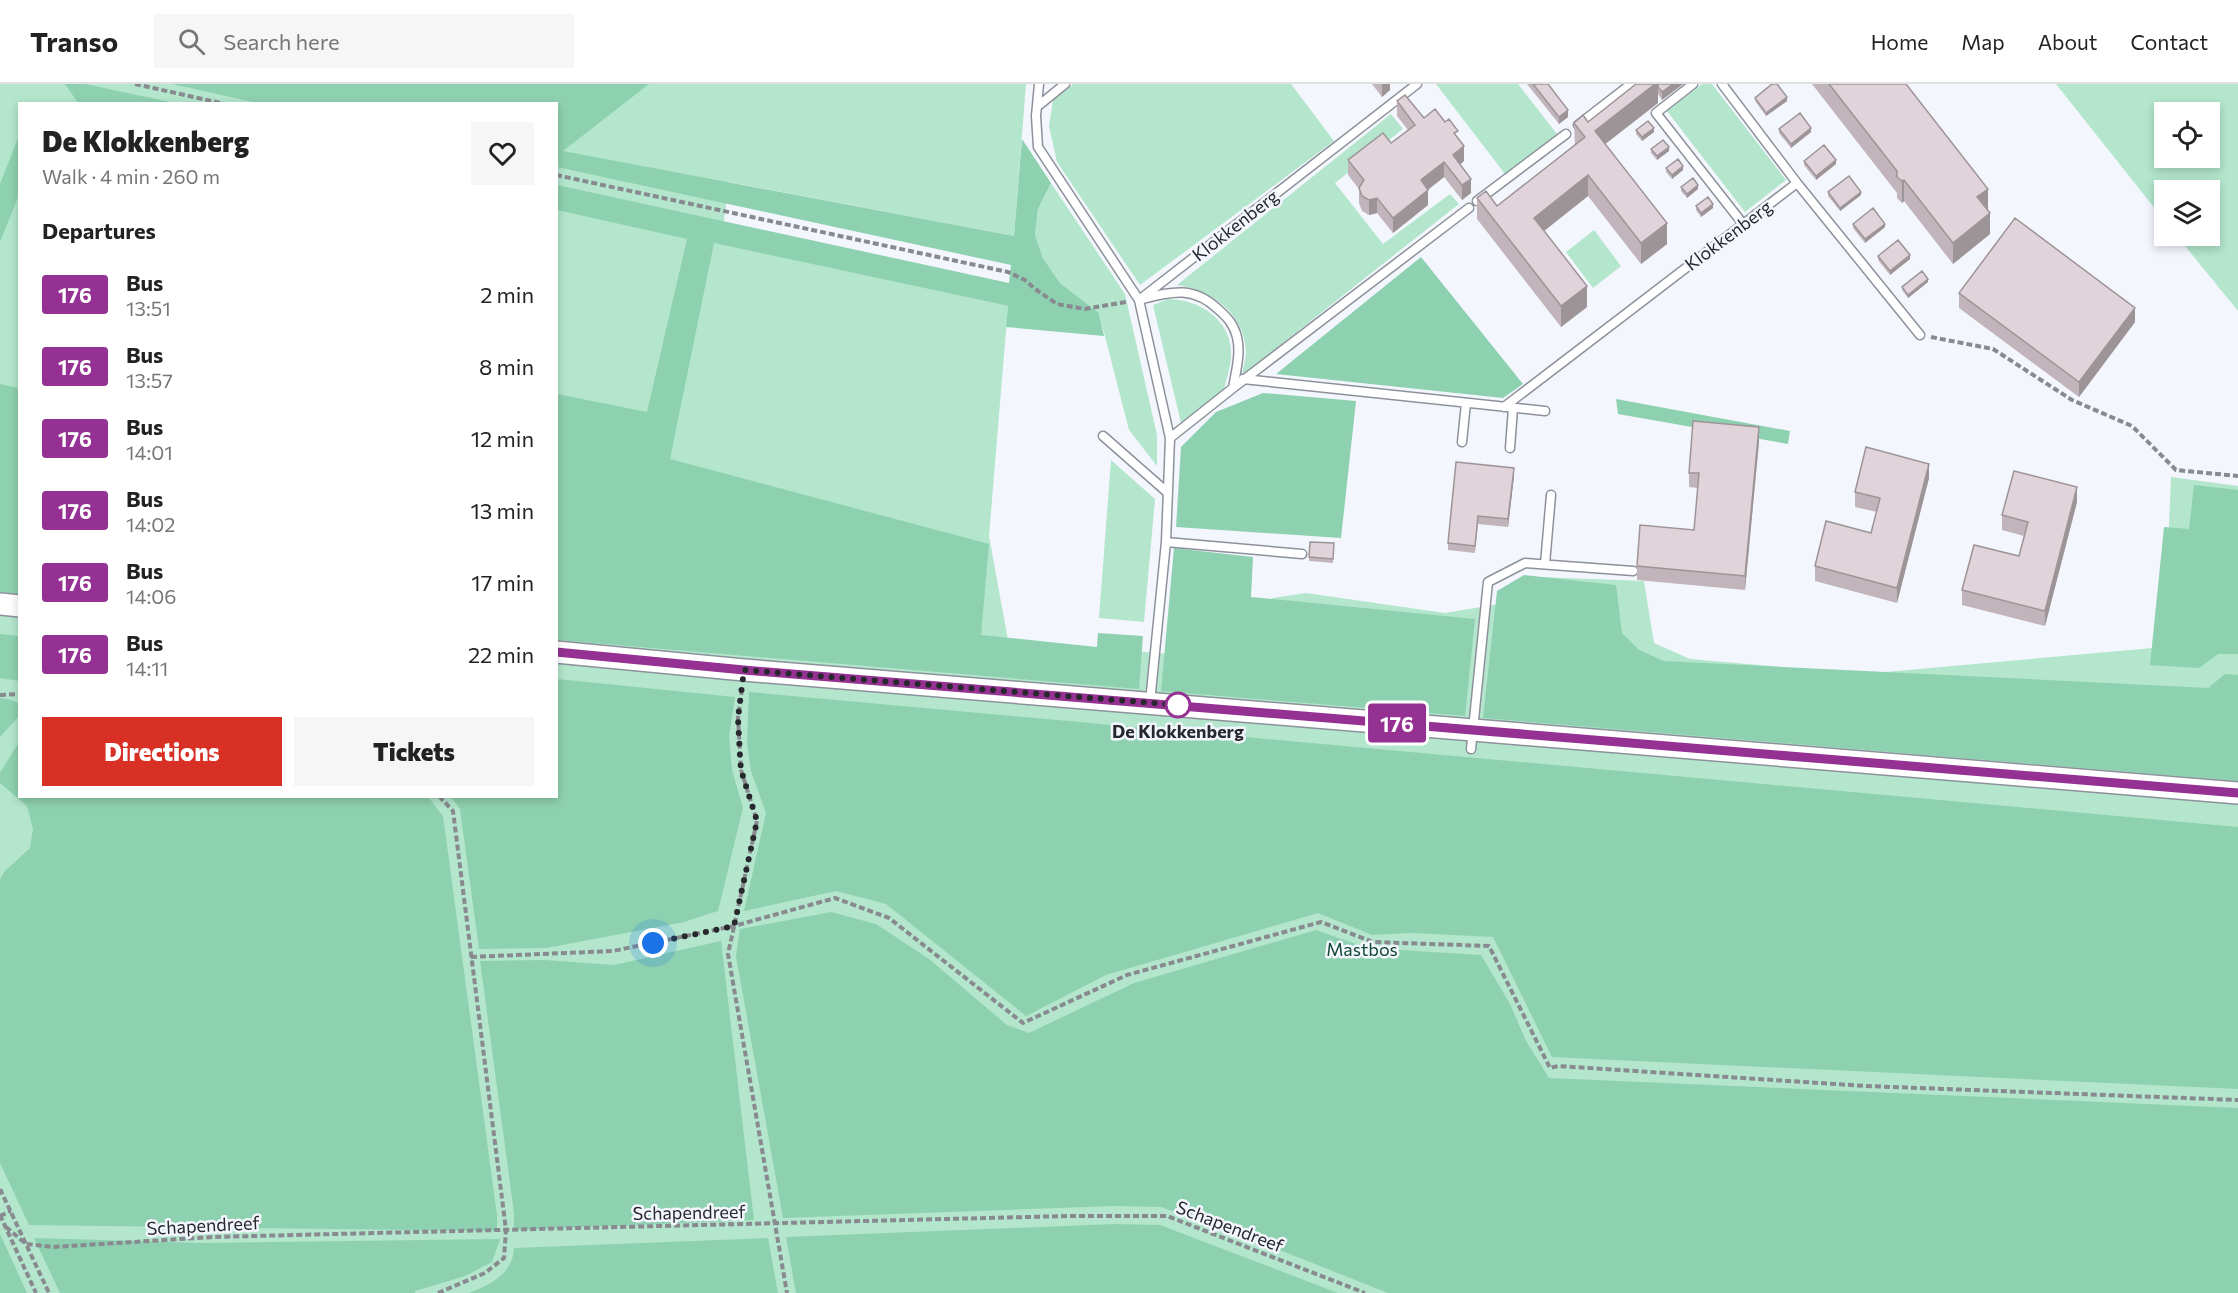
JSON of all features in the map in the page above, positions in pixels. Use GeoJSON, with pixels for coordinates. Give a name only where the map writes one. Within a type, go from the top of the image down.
{"type":"FeatureCollection","features":[{"type":"Feature","properties":{"kind":"street"},"geometry":{"type":"LineString","coordinates":[[0,604],[18,606]]}},
{"type":"Feature","properties":{"kind":"street"},"geometry":{"type":"LineString","coordinates":[[558,652],[744,670],[1150,702],[1473,739],[2238,793]]}},
{"type":"Feature","properties":{"kind":"lane"},"geometry":{"type":"LineString","coordinates":[[1039,84],[1038,147],[1139,300],[1170,438],[1166,542],[1150,702]]}},
{"type":"Feature","properties":{"kind":"lane"},"geometry":{"type":"LineString","coordinates":[[1038,106],[1065,84]]}},
{"type":"Feature","properties":{"kind":"lane","name":"Klokkenberg"},"geometry":{"type":"LineString","coordinates":[[1139,300],[1417,84]]}},
{"type":"Feature","properties":{"kind":"lane"},"geometry":{"type":"LineString","coordinates":[[1575,127],[1631,84]]}},
{"type":"Feature","properties":{"kind":"lane"},"geometry":{"type":"LineString","coordinates":[[1693,84],[1656,113],[1743,224]]}},
{"type":"Feature","properties":{"kind":"lane"},"geometry":{"type":"LineString","coordinates":[[1722,84],[1797,183],[1920,335]]}},
{"type":"Feature","properties":{"kind":"lane"},"geometry":{"type":"LineString","coordinates":[[1477,201],[1566,134]]}},
{"type":"Feature","properties":{"kind":"lane","name":"Klokkenberg"},"geometry":{"type":"LineString","coordinates":[[1508,407],[1797,183]]}},
{"type":"Feature","properties":{"kind":"lane"},"geometry":{"type":"LineString","coordinates":[[1170,438],[1468,208]]}},
{"type":"Feature","properties":{"kind":"lane"},"geometry":{"type":"LineString","coordinates":[[1139,300],[1169,292],[1199,294],[1221,311],[1233,324],[1237,337],[1238,352],[1233,388]]}},
{"type":"Feature","properties":{"kind":"lane"},"geometry":{"type":"LineString","coordinates":[[1243,380],[1545,411]]}},
{"type":"Feature","properties":{"kind":"lane"},"geometry":{"type":"LineString","coordinates":[[1462,442],[1466,403]]}},
{"type":"Feature","properties":{"kind":"lane"},"geometry":{"type":"LineString","coordinates":[[1508,407],[1510,448]]}},
{"type":"Feature","properties":{"kind":"lane"},"geometry":{"type":"LineString","coordinates":[[1103,436],[1168,493]]}},
{"type":"Feature","properties":{"kind":"lane"},"geometry":{"type":"LineString","coordinates":[[1545,564],[1551,495]]}},
{"type":"Feature","properties":{"kind":"lane"},"geometry":{"type":"LineString","coordinates":[[1166,542],[1302,554]]}},
{"type":"Feature","properties":{"kind":"lane"},"geometry":{"type":"LineString","coordinates":[[1473,739],[1488,582],[1525,563],[1634,571]]}},
{"type":"Feature","properties":{"kind":"path"},"geometry":{"type":"LineString","coordinates":[[135,84],[216,102]]}},
{"type":"Feature","properties":{"kind":"path"},"geometry":{"type":"LineString","coordinates":[[558,175],[1008,272],[1025,280],[1057,304],[1085,309],[1139,300]]}},
{"type":"Feature","properties":{"kind":"path"},"geometry":{"type":"LineString","coordinates":[[1920,335],[1993,349],[2072,400],[2132,426],[2176,470],[2238,476]]}},
{"type":"Feature","properties":{"kind":"path"},"geometry":{"type":"LineString","coordinates":[[744,670],[738,718],[741,770],[757,821],[728,954],[787,1293]]}},
{"type":"Feature","properties":{"kind":"path"},"geometry":{"type":"LineString","coordinates":[[0,695],[18,694]]}},
{"type":"Feature","properties":{"kind":"path"},"geometry":{"type":"LineString","coordinates":[[438,1293],[485,1273],[504,1258],[506,1230],[453,811],[441,798]]}},
{"type":"Feature","properties":{"kind":"path"},"geometry":{"type":"LineString","coordinates":[[471,957],[613,951],[734,926],[835,898],[889,918],[1023,1023],[1127,975],[1321,922],[1373,942],[1488,946],[1550,1068],[1558,1066],[1866,1086],[2238,1100]]}},
{"type":"Feature","properties":{"kind":"path"},"geometry":{"type":"LineString","coordinates":[[0,1189],[49,1293]]}},
{"type":"Feature","properties":{"kind":"path"},"geometry":{"type":"LineString","coordinates":[[11,1211],[0,1216],[36,1293]]}},
{"type":"Feature","properties":{"kind":"path","name":"Schapendreef"},"geometry":{"type":"LineString","coordinates":[[26,1244],[70,1246],[213,1237],[1068,1216],[1167,1216],[1365,1293]]}},
{"type":"Feature","properties":{"kind":"path"},"geometry":{"type":"LineString","coordinates":[[6,1227],[26,1244]]}},
{"type":"Feature","properties":{"kind":"green space","name":"Mastbos"},"geometry":{"type":"Polygon","coordinates":[[[0,84],[1026,84],[1014,236],[729,182],[721,244],[1008,306],[989,536],[1008,640],[1180,655],[1273,598],[1306,593],[1445,613],[1511,602],[1541,577],[1644,581],[1654,643],[1690,659],[1863,674],[2164,647],[2171,477],[2238,486],[2238,1293],[0,1293],[0,84]]]}},
{"type":"Feature","properties":{"kind":"green space"},"geometry":{"type":"Polygon","coordinates":[[[65,84],[85,84],[170,102],[77,102],[65,84]]]}},
{"type":"Feature","properties":{"kind":"green space"},"geometry":{"type":"Polygon","coordinates":[[[172,84],[649,84],[563,151],[1014,236],[1022,139],[1051,183],[1038,209],[1035,235],[1043,258],[1060,283],[1099,313],[1104,336],[1006,327],[1008,306],[714,243],[670,459],[989,544],[981,635],[1097,647],[1098,633],[1143,636],[1139,689],[558,640],[558,394],[647,412],[687,239],[558,210],[558,185],[1009,283],[1011,265],[558,167],[558,102],[253,102],[172,84]]]}},
{"type":"Feature","properties":{"kind":"green space"},"geometry":{"type":"Polygon","coordinates":[[[1073,84],[1291,84],[1334,141],[1140,285],[1057,162],[1049,126],[1053,100],[1073,84]]]}},
{"type":"Feature","properties":{"kind":"green space"},"geometry":{"type":"Polygon","coordinates":[[[1436,84],[1518,84],[1557,134],[1505,174],[1436,84]]]}},
{"type":"Feature","properties":{"kind":"green space"},"geometry":{"type":"Polygon","coordinates":[[[1702,84],[1712,84],[1786,180],[1745,212],[1667,111],[1702,84]]]}},
{"type":"Feature","properties":{"kind":"green space"},"geometry":{"type":"Polygon","coordinates":[[[2056,84],[2238,84],[2238,311],[2185,246],[2220,246],[2220,180],[2154,180],[2154,207],[2056,84]]]}},
{"type":"Feature","properties":{"kind":"green space"},"geometry":{"type":"Polygon","coordinates":[[[1391,114],[1403,129],[1335,183],[1383,244],[1450,194],[1459,204],[1242,375],[1246,355],[1244,338],[1233,315],[1214,298],[1177,285],[1391,114]]]}},
{"type":"Feature","properties":{"kind":"green space"},"geometry":{"type":"Polygon","coordinates":[[[18,139],[18,197],[0,242],[0,184],[18,139]]]}},
{"type":"Feature","properties":{"kind":"green space"},"geometry":{"type":"Polygon","coordinates":[[[1051,183],[1125,294],[1157,435],[1157,466],[1129,430],[1099,313],[1060,283],[1043,258],[1035,235],[1038,209],[1051,183]]]}},
{"type":"Feature","properties":{"kind":"green space"},"geometry":{"type":"Polygon","coordinates":[[[1594,230],[1621,266],[1593,288],[1566,252],[1594,230]]]}},
{"type":"Feature","properties":{"kind":"green space"},"geometry":{"type":"Polygon","coordinates":[[[1421,257],[1523,384],[1503,398],[1276,374],[1421,257]]]}},
{"type":"Feature","properties":{"kind":"green space"},"geometry":{"type":"Polygon","coordinates":[[[1168,299],[1201,307],[1219,320],[1225,329],[1231,351],[1224,389],[1181,423],[1153,305],[1168,299]]]}},
{"type":"Feature","properties":{"kind":"green space"},"geometry":{"type":"Polygon","coordinates":[[[0,384],[18,388],[18,594],[0,592],[0,384]]]}},
{"type":"Feature","properties":{"kind":"green space"},"geometry":{"type":"Polygon","coordinates":[[[1263,393],[1356,401],[1341,538],[1176,527],[1181,447],[1216,412],[1263,393]]]}},
{"type":"Feature","properties":{"kind":"green space"},"geometry":{"type":"Polygon","coordinates":[[[1616,399],[1790,431],[1788,444],[1618,414],[1616,399]]]}},
{"type":"Feature","properties":{"kind":"green space"},"geometry":{"type":"Polygon","coordinates":[[[1111,460],[1155,499],[1144,622],[1099,618],[1111,460]]]}},
{"type":"Feature","properties":{"kind":"green space"},"geometry":{"type":"Polygon","coordinates":[[[2194,485],[2238,490],[2238,654],[2218,654],[2199,668],[2150,665],[2164,527],[2189,529],[2194,485]]]}},
{"type":"Feature","properties":{"kind":"green space"},"geometry":{"type":"Polygon","coordinates":[[[1174,548],[1253,557],[1251,597],[1475,619],[1465,716],[1161,691],[1174,548]]]}},
{"type":"Feature","properties":{"kind":"green space"},"geometry":{"type":"Polygon","coordinates":[[[1524,575],[1616,585],[1622,633],[1639,650],[1664,661],[2208,688],[2225,674],[2238,675],[2238,781],[1483,718],[1497,591],[1524,575]]]}},
{"type":"Feature","properties":{"kind":"green space"},"geometry":{"type":"Polygon","coordinates":[[[0,634],[18,636],[18,681],[0,678],[0,634]]]}},
{"type":"Feature","properties":{"kind":"green space"},"geometry":{"type":"Polygon","coordinates":[[[558,679],[735,697],[729,736],[732,770],[743,808],[718,911],[684,922],[546,948],[479,949],[460,809],[452,798],[558,798],[558,679]]]}},
{"type":"Feature","properties":{"kind":"green space"},"geometry":{"type":"Polygon","coordinates":[[[749,692],[2238,827],[2238,1089],[1552,1057],[1493,937],[1411,933],[1372,935],[1318,913],[1106,975],[1026,1016],[886,904],[836,891],[744,911],[766,813],[751,771],[747,743],[749,692]]]}},
{"type":"Feature","properties":{"kind":"green space"},"geometry":{"type":"Polygon","coordinates":[[[0,698],[18,703],[18,717],[0,737],[0,698]]]}},
{"type":"Feature","properties":{"kind":"green space"},"geometry":{"type":"Polygon","coordinates":[[[18,744],[18,798],[429,798],[443,816],[497,1215],[497,1231],[29,1225],[0,1163],[0,880],[4,872],[30,848],[33,829],[27,806],[0,783],[0,773],[18,744]]]}},
{"type":"Feature","properties":{"kind":"green space"},"geometry":{"type":"Polygon","coordinates":[[[831,912],[876,924],[929,959],[1007,1025],[1029,1033],[1134,983],[1316,930],[1367,948],[1481,955],[1510,1004],[1526,1041],[1549,1078],[2238,1108],[2238,1293],[1388,1293],[1262,1243],[1161,1207],[1114,1206],[783,1218],[736,956],[740,929],[831,912]]]}},
{"type":"Feature","properties":{"kind":"green space"},"geometry":{"type":"Polygon","coordinates":[[[721,941],[754,1220],[514,1230],[514,1213],[480,961],[545,960],[614,965],[721,941]]]}},
{"type":"Feature","properties":{"kind":"green space"},"geometry":{"type":"Polygon","coordinates":[[[1114,1224],[1160,1225],[1338,1293],[796,1293],[786,1237],[1114,1224]]]}},
{"type":"Feature","properties":{"kind":"green space"},"geometry":{"type":"Polygon","coordinates":[[[0,1234],[27,1293],[0,1293],[0,1234]]]}},
{"type":"Feature","properties":{"kind":"green space"},"geometry":{"type":"Polygon","coordinates":[[[34,1238],[202,1243],[500,1239],[492,1262],[465,1276],[415,1291],[415,1293],[60,1293],[34,1238]]]}},
{"type":"Feature","properties":{"kind":"green space"},"geometry":{"type":"Polygon","coordinates":[[[768,1238],[778,1293],[469,1293],[492,1282],[505,1272],[513,1257],[514,1248],[768,1238]]]}},
{"type":"Feature","properties":{"kind":"building"},"geometry":{"type":"Polygon","coordinates":[[[1533,84],[1548,84],[1568,110],[1559,117],[1533,84]]]}},
{"type":"Feature","properties":{"kind":"building"},"geometry":{"type":"Polygon","coordinates":[[[1636,84],[1655,84],[1595,131],[1667,223],[1641,243],[1588,175],[1534,218],[1587,286],[1561,306],[1477,198],[1486,191],[1497,206],[1585,137],[1574,123],[1583,115],[1588,122],[1636,84]]]}},
{"type":"Feature","properties":{"kind":"building"},"geometry":{"type":"Polygon","coordinates":[[[1658,84],[1673,84],[1662,92],[1658,84]]]}},
{"type":"Feature","properties":{"kind":"building"},"geometry":{"type":"Polygon","coordinates":[[[1772,84],[1777,84],[1787,97],[1766,113],[1755,98],[1772,84]]]}},
{"type":"Feature","properties":{"kind":"building"},"geometry":{"type":"Polygon","coordinates":[[[1829,84],[1906,84],[1988,189],[1977,197],[1990,213],[1953,243],[1904,180],[1897,177],[1897,171],[1829,84]]]}},
{"type":"Feature","properties":{"kind":"building"},"geometry":{"type":"Polygon","coordinates":[[[1405,95],[1424,118],[1435,109],[1445,122],[1449,119],[1458,131],[1454,133],[1464,146],[1453,155],[1471,179],[1462,185],[1444,162],[1421,180],[1428,190],[1393,218],[1377,198],[1369,200],[1362,196],[1359,188],[1364,180],[1348,160],[1383,133],[1391,143],[1415,125],[1397,101],[1405,95]]]}},
{"type":"Feature","properties":{"kind":"building"},"geometry":{"type":"Polygon","coordinates":[[[1800,113],[1811,128],[1791,144],[1779,129],[1800,113]]]}},
{"type":"Feature","properties":{"kind":"building"},"geometry":{"type":"Polygon","coordinates":[[[1648,121],[1654,128],[1642,137],[1636,130],[1648,121]]]}},
{"type":"Feature","properties":{"kind":"building"},"geometry":{"type":"Polygon","coordinates":[[[1663,140],[1669,147],[1657,156],[1651,149],[1663,140]]]}},
{"type":"Feature","properties":{"kind":"building"},"geometry":{"type":"Polygon","coordinates":[[[1824,145],[1836,160],[1816,176],[1804,161],[1824,145]]]}},
{"type":"Feature","properties":{"kind":"building"},"geometry":{"type":"Polygon","coordinates":[[[1678,159],[1683,166],[1672,175],[1666,168],[1678,159]]]}},
{"type":"Feature","properties":{"kind":"building"},"geometry":{"type":"Polygon","coordinates":[[[1849,176],[1861,192],[1840,208],[1828,192],[1849,176]]]}},
{"type":"Feature","properties":{"kind":"building"},"geometry":{"type":"Polygon","coordinates":[[[1693,178],[1698,185],[1687,194],[1681,187],[1693,178]]]}},
{"type":"Feature","properties":{"kind":"building"},"geometry":{"type":"Polygon","coordinates":[[[1708,197],[1713,204],[1701,213],[1696,206],[1708,197]]]}},
{"type":"Feature","properties":{"kind":"building"},"geometry":{"type":"Polygon","coordinates":[[[1873,208],[1885,224],[1865,239],[1853,224],[1873,208]]]}},
{"type":"Feature","properties":{"kind":"building"},"geometry":{"type":"Polygon","coordinates":[[[2015,218],[2135,308],[2079,382],[1959,293],[2015,218]]]}},
{"type":"Feature","properties":{"kind":"building"},"geometry":{"type":"Polygon","coordinates":[[[1898,240],[1910,255],[1890,271],[1878,256],[1898,240]]]}},
{"type":"Feature","properties":{"kind":"building"},"geometry":{"type":"Polygon","coordinates":[[[1922,271],[1928,279],[1908,295],[1902,287],[1922,271]]]}},
{"type":"Feature","properties":{"kind":"building"},"geometry":{"type":"Polygon","coordinates":[[[1693,421],[1759,427],[1745,576],[1637,566],[1640,525],[1694,530],[1699,473],[1689,473],[1693,421]]]}},
{"type":"Feature","properties":{"kind":"building"},"geometry":{"type":"Polygon","coordinates":[[[1866,447],[1929,464],[1897,588],[1815,566],[1826,521],[1871,533],[1880,498],[1855,492],[1866,447]]]}},
{"type":"Feature","properties":{"kind":"building"},"geometry":{"type":"Polygon","coordinates":[[[1456,462],[1514,468],[1508,519],[1478,516],[1475,546],[1448,543],[1456,462]]]}},
{"type":"Feature","properties":{"kind":"building"},"geometry":{"type":"Polygon","coordinates":[[[2014,471],[2077,487],[2045,611],[1962,590],[1974,545],[2019,556],[2028,522],[2002,515],[2014,471]]]}},
{"type":"Feature","properties":{"kind":"building"},"geometry":{"type":"Polygon","coordinates":[[[1310,542],[1334,543],[1333,559],[1309,557],[1310,542]]]}},
{"type":"Feature","properties":{"kind":"bus line","name":"176"},"geometry":{"type":"LineString","coordinates":[[558,652],[744,670],[2238,793]]}},
{"type":"Feature","properties":{"kind":"place","name":"De Klokkenberg"},"geometry":{"type":"Point","coordinates":[1178,705]}},
{"type":"Feature","properties":{"kind":"route"},"geometry":{"type":"LineString","coordinates":[[653,943],[734,926],[757,821],[741,770],[738,718],[744,670],[1178,705]]}}]}
